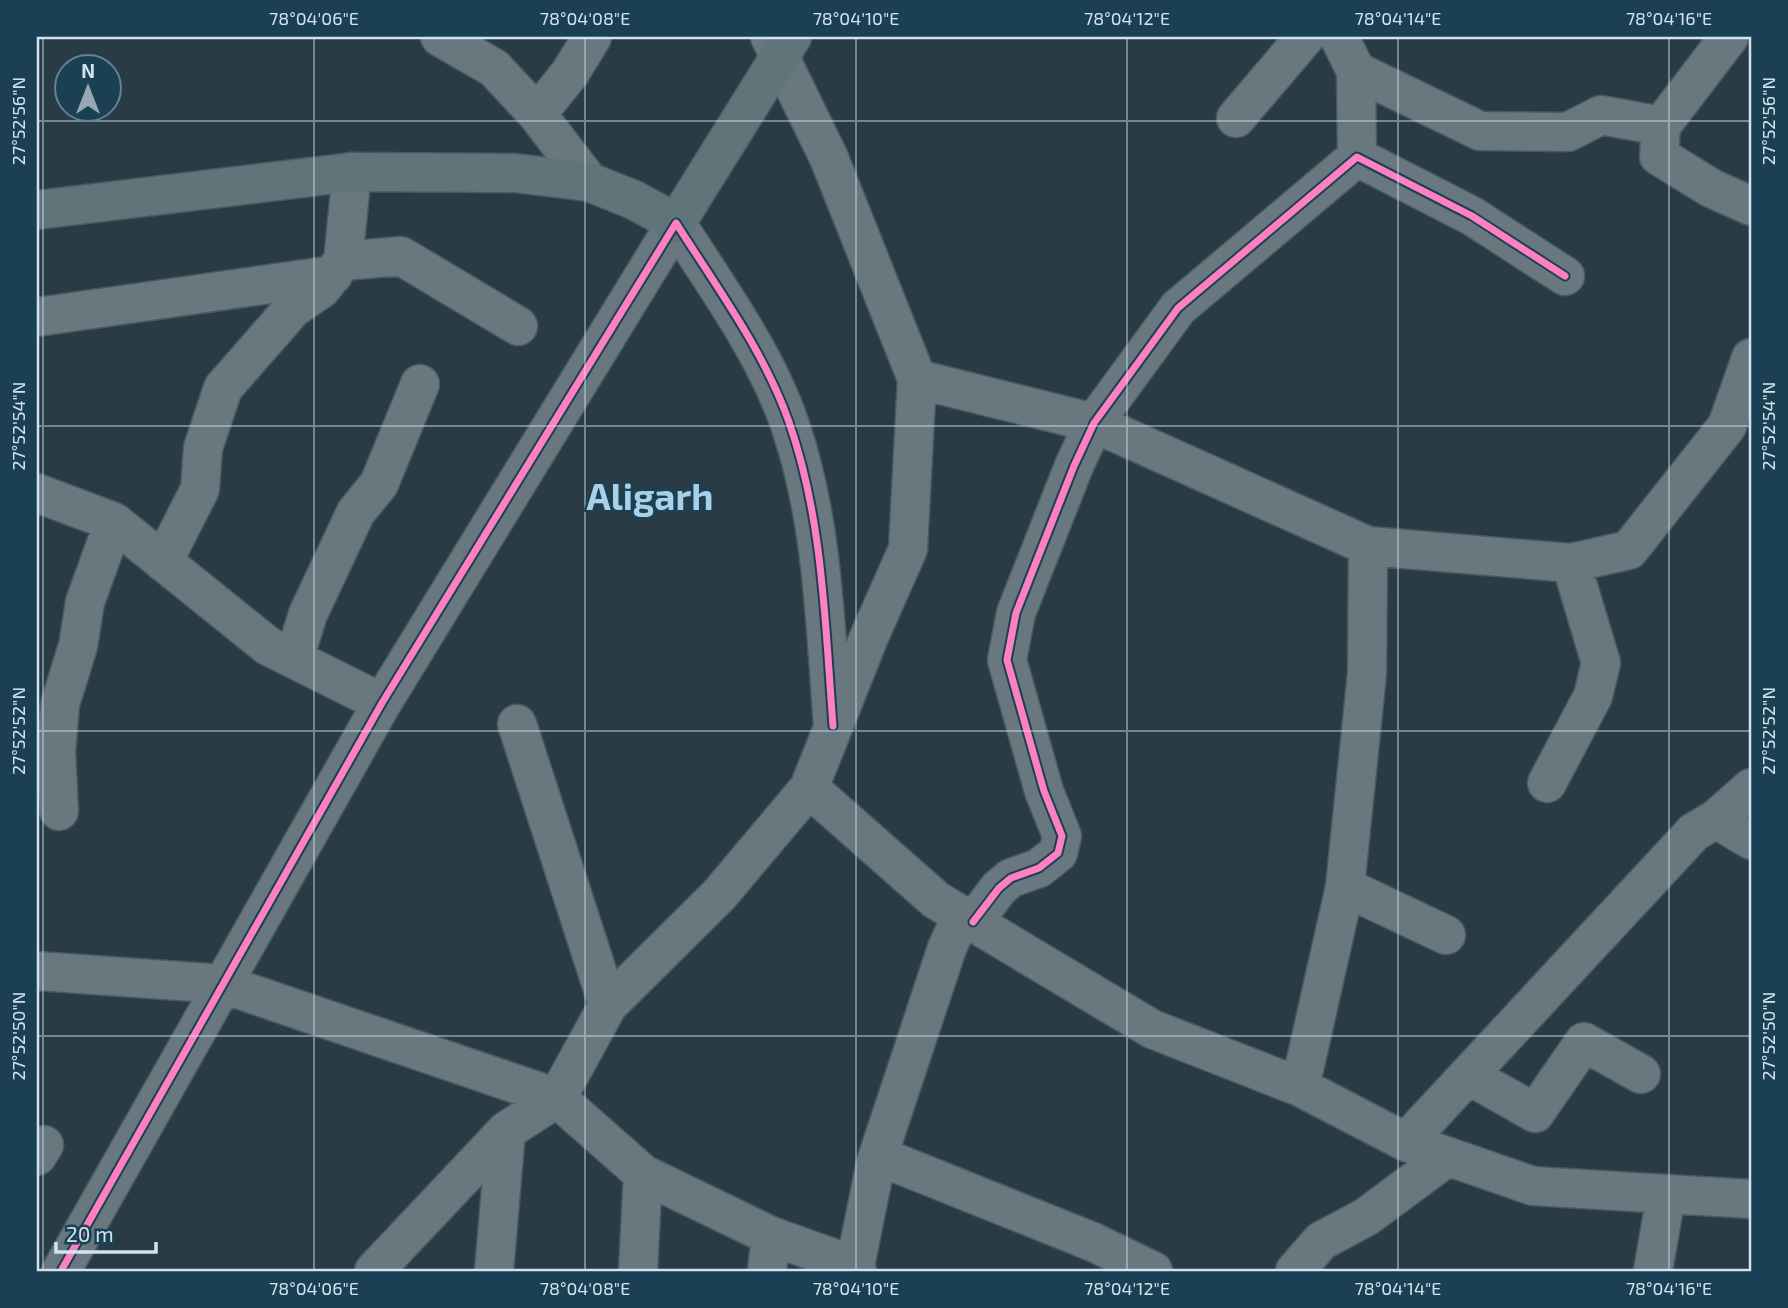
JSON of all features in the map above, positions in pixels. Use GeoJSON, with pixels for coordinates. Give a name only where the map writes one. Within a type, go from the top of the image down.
{"type":"FeatureCollection","features":[{"type":"Feature","properties":{"kind":"main road"},"geometry":{"type":"LineString","coordinates":[[37,210],[352,172],[515,173],[589,182],[634,200],[676,223],[781,43]]}},
{"type":"Feature","properties":{"kind":"street"},"geometry":{"type":"LineString","coordinates":[[440,37],[494,68],[537,114],[589,182]]}},
{"type":"Feature","properties":{"kind":"street"},"geometry":{"type":"LineString","coordinates":[[537,114],[570,73],[592,37]]}},
{"type":"Feature","properties":{"kind":"street"},"geometry":{"type":"LineString","coordinates":[[1236,118],[1306,37]]}},
{"type":"Feature","properties":{"kind":"street"},"geometry":{"type":"LineString","coordinates":[[1339,37],[1356,71],[1357,157]]}},
{"type":"Feature","properties":{"kind":"street"},"geometry":{"type":"LineString","coordinates":[[1729,37],[1661,126],[1659,156],[1711,188],[1751,206]]}},
{"type":"Feature","properties":{"kind":"street"},"geometry":{"type":"LineString","coordinates":[[374,1271],[506,1131],[557,1098],[608,1004],[719,895],[809,788],[908,549],[917,379],[830,158],[781,43]]}},
{"type":"Feature","properties":{"kind":"street"},"geometry":{"type":"LineString","coordinates":[[1356,71],[1480,131],[1568,132],[1601,115],[1661,126]]}},
{"type":"Feature","properties":{"kind":"street"},"geometry":{"type":"LineString","coordinates":[[1357,157],[1472,216],[1565,276]]}},
{"type":"Feature","properties":{"kind":"street"},"geometry":{"type":"LineString","coordinates":[[37,971],[223,984],[557,1098],[643,1174],[769,1253],[856,1269],[876,1162],[947,948],[968,919],[999,888],[1011,878],[1039,869],[1058,853],[1062,836],[1044,790],[1007,660],[1016,613],[1074,466],[1094,423],[1178,307],[1357,157]]}},
{"type":"Feature","properties":{"kind":"street"},"geometry":{"type":"LineString","coordinates":[[163,562],[200,489],[203,448],[223,388],[293,308],[321,289],[338,268],[352,172]]}},
{"type":"Feature","properties":{"kind":"street"},"geometry":{"type":"LineString","coordinates":[[61,1271],[382,703],[676,223],[751,344],[789,421],[817,525],[833,726]]}},
{"type":"Feature","properties":{"kind":"street"},"geometry":{"type":"LineString","coordinates":[[37,317],[401,257],[518,326]]}},
{"type":"Feature","properties":{"kind":"street"},"geometry":{"type":"LineString","coordinates":[[917,379],[1094,423],[1368,546],[1571,563],[1629,550],[1727,426],[1751,358]]}},
{"type":"Feature","properties":{"kind":"street"},"geometry":{"type":"LineString","coordinates":[[294,659],[308,614],[356,512],[379,484],[420,384]]}},
{"type":"Feature","properties":{"kind":"street"},"geometry":{"type":"LineString","coordinates":[[37,493],[114,522],[268,646],[382,703]]}},
{"type":"Feature","properties":{"kind":"street"},"geometry":{"type":"LineString","coordinates":[[59,811],[56,752],[60,704],[78,646],[85,602],[114,522]]}},
{"type":"Feature","properties":{"kind":"street"},"geometry":{"type":"LineString","coordinates":[[1300,1087],[1345,887],[1367,673],[1368,546]]}},
{"type":"Feature","properties":{"kind":"street"},"geometry":{"type":"LineString","coordinates":[[1547,783],[1593,696],[1601,663],[1571,563]]}},
{"type":"Feature","properties":{"kind":"street"},"geometry":{"type":"LineString","coordinates":[[517,724],[608,1004]]}},
{"type":"Feature","properties":{"kind":"street"},"geometry":{"type":"LineString","coordinates":[[809,788],[936,900],[1152,1029],[1300,1087],[1406,1142],[1533,1186],[1751,1199]]}},
{"type":"Feature","properties":{"kind":"street"},"geometry":{"type":"LineString","coordinates":[[1406,1142],[1694,832],[1716,819],[1751,788]]}},
{"type":"Feature","properties":{"kind":"street"},"geometry":{"type":"LineString","coordinates":[[1716,819],[1751,840]]}},
{"type":"Feature","properties":{"kind":"street"},"geometry":{"type":"LineString","coordinates":[[1345,887],[1446,935]]}},
{"type":"Feature","properties":{"kind":"street"},"geometry":{"type":"LineString","coordinates":[[1468,1075],[1535,1113],[1584,1042],[1641,1074]]}},
{"type":"Feature","properties":{"kind":"street"},"geometry":{"type":"LineString","coordinates":[[494,1271],[506,1131]]}},
{"type":"Feature","properties":{"kind":"street"},"geometry":{"type":"LineString","coordinates":[[1295,1271],[1321,1241],[1366,1217],[1447,1157]]}},
{"type":"Feature","properties":{"kind":"street"},"geometry":{"type":"LineString","coordinates":[[876,1162],[896,1163],[1093,1242],[1153,1271]]}},
{"type":"Feature","properties":{"kind":"street"},"geometry":{"type":"LineString","coordinates":[[638,1271],[643,1174]]}},
{"type":"Feature","properties":{"kind":"street"},"geometry":{"type":"LineString","coordinates":[[1653,1271],[1666,1195]]}},
{"type":"Feature","properties":{"kind":"cycle path"},"geometry":{"type":"LineString","coordinates":[[973,922],[999,888],[1011,878],[1039,868],[1058,853],[1062,836],[1044,791],[1007,660],[1016,613],[1074,466],[1094,423],[1178,308],[1357,157],[1472,216],[1565,276]]}},
{"type":"Feature","properties":{"kind":"cycle path"},"geometry":{"type":"LineString","coordinates":[[61,1271],[382,703],[676,223],[753,344],[789,422],[809,496],[816,534],[825,610],[833,726]]}},
{"type":"Feature","properties":{"kind":"district","name":"Aligarh"},"geometry":{"type":"Point","coordinates":[650,495]}}]}
